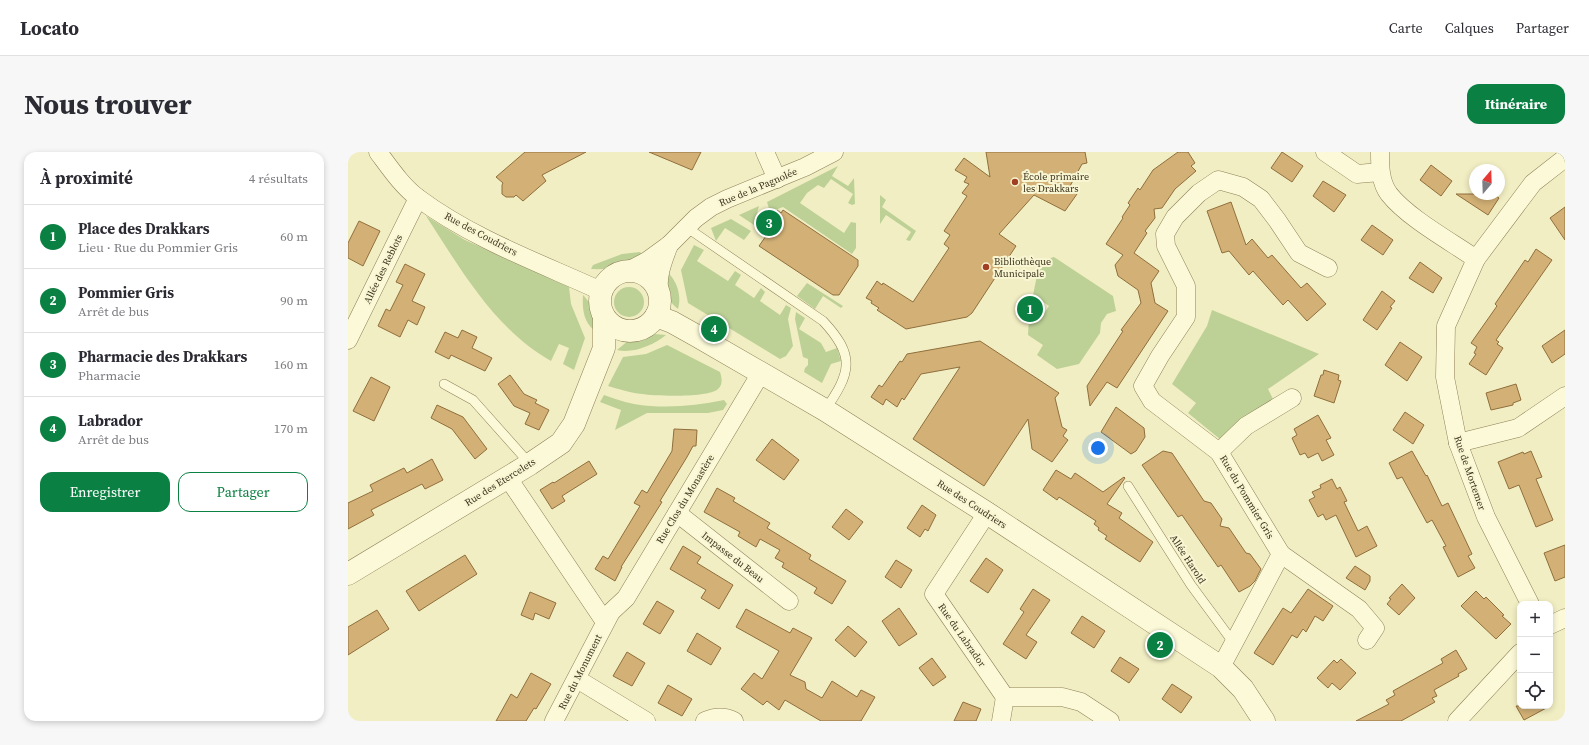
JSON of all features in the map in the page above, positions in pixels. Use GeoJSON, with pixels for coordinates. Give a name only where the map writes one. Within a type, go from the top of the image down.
{"type":"FeatureCollection","features":[{"type":"Feature","properties":{"kind":"street","name":"Rue des Coudriers"},"geometry":{"type":"LineString","coordinates":[[378,152],[401,183],[418,198],[460,225],[508,249],[601,291]]}},
{"type":"Feature","properties":{"kind":"street"},"geometry":{"type":"LineString","coordinates":[[765,152],[777,178]]}},
{"type":"Feature","properties":{"kind":"street","name":"Rue de la Pagnolée"},"geometry":{"type":"LineString","coordinates":[[628,271],[646,261],[668,245],[696,218],[711,208],[727,199],[805,167],[834,152]]}},
{"type":"Feature","properties":{"kind":"street"},"geometry":{"type":"LineString","coordinates":[[1325,152],[1357,174],[1380,172]]}},
{"type":"Feature","properties":{"kind":"street"},"geometry":{"type":"LineString","coordinates":[[1380,152],[1380,172],[1388,193],[1412,216],[1476,259]]}},
{"type":"Feature","properties":{"kind":"street","name":"Rue de Mortemer"},"geometry":{"type":"LineString","coordinates":[[1528,601],[1486,517],[1458,443],[1445,377],[1446,326],[1476,259],[1533,183],[1565,158]]}},
{"type":"Feature","properties":{"kind":"street","name":"Rue du Pommier Gris"},"geometry":{"type":"LineString","coordinates":[[1328,268],[1299,253],[1278,220],[1261,199],[1243,187],[1218,180],[1199,193],[1175,217],[1165,234],[1166,246],[1186,286],[1186,317],[1160,356],[1144,386],[1152,401],[1219,452],[1281,554],[1359,609],[1371,634]]}},
{"type":"Feature","properties":{"kind":"street","name":"Allée des Reblots"},"geometry":{"type":"LineString","coordinates":[[348,340],[418,198]]}},
{"type":"Feature","properties":{"kind":"street"},"geometry":{"type":"LineString","coordinates":[[659,293],[651,280],[646,276],[637,272],[628,271],[613,276],[607,281],[601,291],[599,302],[604,317],[613,327],[629,331],[646,327],[656,316],[660,300],[658,283],[660,269],[668,245]]}},
{"type":"Feature","properties":{"kind":"street","name":"Rue des Coudriers"},"geometry":{"type":"LineString","coordinates":[[656,316],[672,322],[825,410],[1221,667],[1243,689],[1264,721]]}},
{"type":"Feature","properties":{"kind":"street","name":"Rue des Etercelets"},"geometry":{"type":"LineString","coordinates":[[348,574],[508,478],[561,443],[568,434],[604,348],[604,317]]}},
{"type":"Feature","properties":{"kind":"street"},"geometry":{"type":"LineString","coordinates":[[604,348],[629,331]]}},
{"type":"Feature","properties":{"kind":"street","name":"Rue Clos du Monastère"},"geometry":{"type":"LineString","coordinates":[[605,622],[611,612],[626,598],[761,373]]}},
{"type":"Feature","properties":{"kind":"street"},"geometry":{"type":"LineString","coordinates":[[1458,443],[1518,428],[1565,396]]}},
{"type":"Feature","properties":{"kind":"street"},"geometry":{"type":"LineString","coordinates":[[1219,452],[1246,426],[1292,398]]}},
{"type":"Feature","properties":{"kind":"street"},"geometry":{"type":"LineString","coordinates":[[508,478],[605,622]]}},
{"type":"Feature","properties":{"kind":"street","name":"Impasse du Beau"},"geometry":{"type":"LineString","coordinates":[[678,513],[789,601]]}},
{"type":"Feature","properties":{"kind":"street","name":"Rue du Labrador"},"geometry":{"type":"LineString","coordinates":[[987,514],[934,594],[1005,697]]}},
{"type":"Feature","properties":{"kind":"street"},"geometry":{"type":"LineString","coordinates":[[1221,667],[1281,554]]}},
{"type":"Feature","properties":{"kind":"street"},"geometry":{"type":"LineString","coordinates":[[1553,624],[1565,618]]}},
{"type":"Feature","properties":{"kind":"street","name":"Rue du Monument"},"geometry":{"type":"LineString","coordinates":[[554,721],[577,679],[605,622]]}},
{"type":"Feature","properties":{"kind":"street"},"geometry":{"type":"LineString","coordinates":[[1457,721],[1517,656]]}},
{"type":"Feature","properties":{"kind":"street"},"geometry":{"type":"LineString","coordinates":[[577,679],[646,721]]}},
{"type":"Feature","properties":{"kind":"street"},"geometry":{"type":"LineString","coordinates":[[1001,721],[1005,697],[1062,697],[1081,702],[1110,721]]}},
{"type":"Feature","properties":{"kind":"street"},"geometry":{"type":"LineString","coordinates":[[705,721],[717,717],[732,720]]}},
{"type":"Feature","properties":{"kind":"lane"},"geometry":{"type":"LineString","coordinates":[[686,227],[823,321],[836,335],[846,356],[846,371],[842,385],[825,410]]}},
{"type":"Feature","properties":{"kind":"lane"},"geometry":{"type":"LineString","coordinates":[[444,384],[473,400],[530,464]]}},
{"type":"Feature","properties":{"kind":"lane","name":"Allée Harold"},"geometry":{"type":"LineString","coordinates":[[1128,486],[1191,585],[1233,642]]}},
{"type":"Feature","properties":{"kind":"green space"},"geometry":{"type":"Polygon","coordinates":[[[838,166],[832,176],[848,186],[854,178],[855,204],[852,205],[848,203],[853,194],[831,179],[824,188],[818,185],[807,193],[800,203],[844,233],[851,222],[856,223],[856,248],[852,254],[783,207],[770,212],[767,202],[838,166]]]}},
{"type":"Feature","properties":{"kind":"green space"},"geometry":{"type":"Polygon","coordinates":[[[880,195],[886,200],[882,207],[916,231],[910,241],[906,240],[911,232],[886,215],[880,224],[880,195]]]}},
{"type":"Feature","properties":{"kind":"green space"},"geometry":{"type":"Polygon","coordinates":[[[759,206],[754,225],[739,215],[759,206]]]}},
{"type":"Feature","properties":{"kind":"green space"},"geometry":{"type":"Polygon","coordinates":[[[426,216],[465,240],[569,287],[571,304],[585,338],[574,370],[563,364],[569,348],[559,344],[551,361],[531,348],[513,333],[480,296],[426,216]]]}},
{"type":"Feature","properties":{"kind":"green space"},"geometry":{"type":"Polygon","coordinates":[[[731,219],[751,231],[744,240],[725,228],[716,241],[711,228],[731,219]]]}},
{"type":"Feature","properties":{"kind":"green space"},"geometry":{"type":"Polygon","coordinates":[[[694,245],[704,250],[697,261],[728,281],[735,271],[741,275],[735,285],[754,298],[761,288],[765,292],[760,301],[780,315],[786,305],[791,308],[788,319],[793,346],[786,356],[780,359],[688,303],[681,270],[694,245]]]}},
{"type":"Feature","properties":{"kind":"green space"},"geometry":{"type":"Polygon","coordinates":[[[640,252],[644,256],[626,265],[605,269],[591,269],[593,265],[622,254],[640,252]]]}},
{"type":"Feature","properties":{"kind":"green space"},"geometry":{"type":"Polygon","coordinates":[[[1054,257],[1113,296],[1116,311],[1107,314],[1101,323],[1100,333],[1079,364],[1057,369],[1037,355],[1043,345],[1028,335],[1029,318],[1043,315],[1049,306],[1033,295],[1040,261],[1054,257]]]}},
{"type":"Feature","properties":{"kind":"green space"},"geometry":{"type":"Polygon","coordinates":[[[667,272],[674,279],[678,289],[678,309],[670,300],[666,292],[667,272]]]}},
{"type":"Feature","properties":{"kind":"green space"},"geometry":{"type":"Polygon","coordinates":[[[807,283],[843,306],[841,308],[823,296],[815,309],[797,296],[807,283]]]}},
{"type":"Feature","properties":{"kind":"green space"},"geometry":{"type":"Polygon","coordinates":[[[629,287],[635,288],[643,296],[643,308],[635,316],[629,317],[623,316],[615,308],[614,302],[615,296],[623,288],[629,287]]]}},
{"type":"Feature","properties":{"kind":"green space"},"geometry":{"type":"Polygon","coordinates":[[[583,295],[594,312],[597,332],[589,325],[585,316],[583,295]]]}},
{"type":"Feature","properties":{"kind":"green space"},"geometry":{"type":"Polygon","coordinates":[[[1212,310],[1319,354],[1268,389],[1274,401],[1221,440],[1188,413],[1196,403],[1172,384],[1207,326],[1212,310]]]}},
{"type":"Feature","properties":{"kind":"green space"},"geometry":{"type":"Polygon","coordinates":[[[796,312],[805,318],[799,329],[821,343],[826,352],[837,348],[841,361],[831,364],[822,383],[804,372],[808,365],[808,359],[803,357],[795,319],[796,312]]]}},
{"type":"Feature","properties":{"kind":"green space"},"geometry":{"type":"Polygon","coordinates":[[[655,334],[666,335],[643,348],[630,351],[617,350],[629,340],[655,334]]]}},
{"type":"Feature","properties":{"kind":"green space"},"geometry":{"type":"Polygon","coordinates":[[[667,345],[720,372],[722,381],[721,386],[713,392],[704,394],[669,396],[649,395],[625,391],[608,386],[623,357],[646,354],[667,345]]]}},
{"type":"Feature","properties":{"kind":"green space"},"geometry":{"type":"Polygon","coordinates":[[[604,395],[646,406],[679,406],[724,400],[727,404],[723,410],[708,413],[647,413],[615,430],[621,410],[600,402],[604,395]]]}},
{"type":"Feature","properties":{"kind":"building"},"geometry":{"type":"Polygon","coordinates":[[[525,152],[586,152],[542,175],[546,181],[523,201],[516,195],[514,197],[506,197],[502,194],[503,183],[496,177],[525,152]]]}},
{"type":"Feature","properties":{"kind":"building"},"geometry":{"type":"Polygon","coordinates":[[[649,152],[701,152],[692,170],[649,152]]]}},
{"type":"Feature","properties":{"kind":"building"},"geometry":{"type":"Polygon","coordinates":[[[986,152],[1085,152],[1087,163],[1082,164],[1069,188],[1077,194],[1065,211],[1034,195],[999,234],[1016,246],[972,313],[967,317],[906,329],[877,310],[879,308],[871,303],[872,301],[866,298],[877,281],[882,285],[883,283],[913,302],[949,248],[944,244],[950,235],[944,231],[967,196],[962,193],[969,184],[964,182],[967,177],[955,170],[964,158],[990,177],[986,152]]]}},
{"type":"Feature","properties":{"kind":"building"},"geometry":{"type":"Polygon","coordinates":[[[1178,152],[1188,152],[1195,163],[1191,166],[1196,171],[1175,189],[1162,208],[1154,209],[1155,218],[1145,231],[1147,233],[1134,253],[1159,271],[1151,283],[1155,303],[1168,311],[1117,388],[1107,382],[1090,406],[1087,386],[1123,331],[1121,330],[1141,303],[1138,290],[1118,276],[1115,265],[1123,255],[1106,244],[1123,218],[1122,217],[1130,205],[1128,203],[1138,188],[1140,190],[1153,170],[1178,152]]]}},
{"type":"Feature","properties":{"kind":"building"},"geometry":{"type":"Polygon","coordinates":[[[1282,152],[1303,166],[1292,182],[1271,168],[1282,152]]]}},
{"type":"Feature","properties":{"kind":"building"},"geometry":{"type":"Polygon","coordinates":[[[1431,165],[1452,181],[1441,196],[1420,180],[1431,165]]]}},
{"type":"Feature","properties":{"kind":"building"},"geometry":{"type":"Polygon","coordinates":[[[1323,181],[1346,195],[1334,212],[1313,196],[1323,181]]]}},
{"type":"Feature","properties":{"kind":"building"},"geometry":{"type":"Polygon","coordinates":[[[1456,194],[1469,194],[1469,200],[1498,200],[1488,215],[1456,194]]]}},
{"type":"Feature","properties":{"kind":"building"},"geometry":{"type":"Polygon","coordinates":[[[1231,202],[1246,245],[1252,239],[1268,258],[1272,255],[1301,288],[1307,283],[1326,304],[1307,321],[1288,300],[1283,305],[1253,271],[1249,275],[1229,251],[1222,253],[1207,211],[1231,202]]]}},
{"type":"Feature","properties":{"kind":"building"},"geometry":{"type":"Polygon","coordinates":[[[1565,207],[1565,240],[1550,218],[1565,207]]]}},
{"type":"Feature","properties":{"kind":"building"},"geometry":{"type":"Polygon","coordinates":[[[777,210],[781,213],[783,210],[858,260],[858,266],[839,295],[833,295],[759,246],[766,236],[762,233],[762,219],[767,214],[775,213],[777,210]]]}},
{"type":"Feature","properties":{"kind":"building"},"geometry":{"type":"Polygon","coordinates":[[[359,221],[380,231],[363,266],[348,258],[348,243],[359,221]]]}},
{"type":"Feature","properties":{"kind":"building"},"geometry":{"type":"Polygon","coordinates":[[[1372,225],[1393,240],[1383,255],[1361,240],[1372,225]]]}},
{"type":"Feature","properties":{"kind":"building"},"geometry":{"type":"Polygon","coordinates":[[[1536,249],[1552,260],[1496,340],[1499,342],[1497,344],[1503,348],[1486,375],[1469,364],[1476,354],[1474,353],[1477,347],[1471,343],[1497,306],[1495,304],[1525,260],[1528,262],[1536,249]]]}},
{"type":"Feature","properties":{"kind":"building"},"geometry":{"type":"Polygon","coordinates":[[[1420,262],[1442,278],[1433,293],[1409,278],[1420,262]]]}},
{"type":"Feature","properties":{"kind":"building"},"geometry":{"type":"Polygon","coordinates":[[[405,264],[425,274],[412,301],[425,307],[417,325],[408,320],[400,337],[378,326],[386,309],[390,311],[403,285],[396,282],[405,264]]]}},
{"type":"Feature","properties":{"kind":"building"},"geometry":{"type":"Polygon","coordinates":[[[1382,291],[1395,301],[1377,330],[1363,320],[1382,291]]]}},
{"type":"Feature","properties":{"kind":"building"},"geometry":{"type":"Polygon","coordinates":[[[462,330],[477,337],[472,348],[492,358],[485,371],[451,355],[449,359],[435,352],[445,332],[458,338],[462,330]]]}},
{"type":"Feature","properties":{"kind":"building"},"geometry":{"type":"Polygon","coordinates":[[[1565,330],[1565,354],[1552,363],[1542,346],[1565,330]]]}},
{"type":"Feature","properties":{"kind":"building"},"geometry":{"type":"Polygon","coordinates":[[[980,341],[1059,393],[1055,398],[1062,427],[1067,430],[1063,436],[1068,440],[1052,462],[1032,449],[1028,419],[984,486],[913,439],[960,367],[921,374],[904,400],[902,398],[897,407],[886,399],[883,405],[871,397],[879,385],[882,387],[900,361],[902,362],[907,354],[980,341]]]}},
{"type":"Feature","properties":{"kind":"building"},"geometry":{"type":"Polygon","coordinates":[[[1400,342],[1422,357],[1407,381],[1385,365],[1400,342]]]}},
{"type":"Feature","properties":{"kind":"building"},"geometry":{"type":"Polygon","coordinates":[[[1324,370],[1339,375],[1338,380],[1341,381],[1334,403],[1314,396],[1324,370]]]}},
{"type":"Feature","properties":{"kind":"building"},"geometry":{"type":"Polygon","coordinates":[[[510,375],[524,394],[537,400],[535,403],[549,410],[539,430],[525,424],[530,413],[514,406],[498,384],[510,375]]]}},
{"type":"Feature","properties":{"kind":"building"},"geometry":{"type":"Polygon","coordinates":[[[371,377],[390,387],[374,421],[353,411],[371,377]]]}},
{"type":"Feature","properties":{"kind":"building"},"geometry":{"type":"Polygon","coordinates":[[[1516,384],[1521,400],[1513,403],[1513,405],[1491,410],[1486,393],[1516,384]]]}},
{"type":"Feature","properties":{"kind":"building"},"geometry":{"type":"Polygon","coordinates":[[[437,405],[463,417],[487,449],[475,459],[452,429],[431,418],[437,405]]]}},
{"type":"Feature","properties":{"kind":"building"},"geometry":{"type":"Polygon","coordinates":[[[1116,407],[1144,428],[1145,437],[1136,451],[1131,454],[1101,432],[1116,407]]]}},
{"type":"Feature","properties":{"kind":"building"},"geometry":{"type":"Polygon","coordinates":[[[1405,412],[1424,425],[1413,444],[1393,430],[1405,412]]]}},
{"type":"Feature","properties":{"kind":"building"},"geometry":{"type":"Polygon","coordinates":[[[1318,415],[1331,438],[1326,440],[1334,455],[1322,461],[1318,453],[1308,458],[1305,453],[1300,455],[1292,438],[1297,435],[1294,429],[1318,415]]]}},
{"type":"Feature","properties":{"kind":"building"},"geometry":{"type":"Polygon","coordinates":[[[674,429],[697,430],[696,446],[693,446],[660,501],[662,502],[621,567],[615,581],[595,569],[603,556],[608,559],[640,506],[634,503],[642,490],[647,493],[672,451],[674,429]]]}},
{"type":"Feature","properties":{"kind":"building"},"geometry":{"type":"Polygon","coordinates":[[[772,439],[799,460],[784,480],[756,460],[772,439]]]}},
{"type":"Feature","properties":{"kind":"building"},"geometry":{"type":"Polygon","coordinates":[[[1163,451],[1172,453],[1204,501],[1211,503],[1222,519],[1220,526],[1229,528],[1246,553],[1250,554],[1261,569],[1255,581],[1250,586],[1239,592],[1221,565],[1218,567],[1182,515],[1178,517],[1142,465],[1163,451]]]}},
{"type":"Feature","properties":{"kind":"building"},"geometry":{"type":"Polygon","coordinates":[[[1412,451],[1426,476],[1427,475],[1442,506],[1448,503],[1472,554],[1468,556],[1475,568],[1458,577],[1443,547],[1446,546],[1432,520],[1427,523],[1402,477],[1397,479],[1389,463],[1412,451]]]}},
{"type":"Feature","properties":{"kind":"building"},"geometry":{"type":"Polygon","coordinates":[[[1531,451],[1542,477],[1536,479],[1553,520],[1536,527],[1519,485],[1509,489],[1498,462],[1523,452],[1524,454],[1531,451]]]}},
{"type":"Feature","properties":{"kind":"building"},"geometry":{"type":"Polygon","coordinates":[[[432,459],[443,480],[425,489],[422,484],[371,510],[374,515],[348,529],[348,503],[373,491],[370,485],[404,468],[407,473],[432,459]]]}},
{"type":"Feature","properties":{"kind":"building"},"geometry":{"type":"Polygon","coordinates":[[[589,461],[597,474],[562,496],[565,501],[552,509],[540,490],[589,461]]]}},
{"type":"Feature","properties":{"kind":"building"},"geometry":{"type":"Polygon","coordinates":[[[1056,470],[1071,479],[1075,473],[1103,492],[1124,477],[1125,478],[1107,504],[1122,513],[1119,518],[1153,542],[1140,562],[1105,539],[1107,536],[1098,530],[1099,528],[1094,524],[1096,521],[1059,497],[1057,500],[1043,490],[1056,470]]]}},
{"type":"Feature","properties":{"kind":"building"},"geometry":{"type":"Polygon","coordinates":[[[1332,479],[1337,489],[1340,487],[1347,501],[1344,502],[1358,531],[1367,526],[1377,546],[1356,557],[1336,515],[1326,520],[1323,514],[1318,517],[1309,500],[1315,497],[1312,492],[1321,488],[1320,485],[1332,479]]]}},
{"type":"Feature","properties":{"kind":"building"},"geometry":{"type":"Polygon","coordinates":[[[717,488],[735,498],[733,501],[770,523],[767,528],[811,555],[809,559],[846,581],[832,604],[814,593],[817,588],[782,567],[784,563],[775,558],[780,550],[760,539],[756,547],[738,536],[740,532],[704,512],[717,488]]]}},
{"type":"Feature","properties":{"kind":"building"},"geometry":{"type":"Polygon","coordinates":[[[922,505],[936,515],[928,531],[925,529],[920,537],[907,528],[922,505]]]}},
{"type":"Feature","properties":{"kind":"building"},"geometry":{"type":"Polygon","coordinates":[[[846,509],[863,522],[849,540],[832,527],[846,509]]]}},
{"type":"Feature","properties":{"kind":"building"},"geometry":{"type":"Polygon","coordinates":[[[1565,545],[1565,577],[1555,581],[1544,553],[1565,545]]]}},
{"type":"Feature","properties":{"kind":"building"},"geometry":{"type":"Polygon","coordinates":[[[683,546],[701,557],[697,563],[733,585],[719,609],[701,598],[706,590],[670,569],[683,546]]]}},
{"type":"Feature","properties":{"kind":"building"},"geometry":{"type":"Polygon","coordinates":[[[465,555],[477,574],[419,611],[406,591],[465,555]]]}},
{"type":"Feature","properties":{"kind":"building"},"geometry":{"type":"Polygon","coordinates":[[[986,558],[1003,570],[988,593],[970,581],[986,558]]]}},
{"type":"Feature","properties":{"kind":"building"},"geometry":{"type":"Polygon","coordinates":[[[896,560],[912,570],[901,588],[885,577],[896,560]]]}},
{"type":"Feature","properties":{"kind":"building"},"geometry":{"type":"Polygon","coordinates":[[[1355,566],[1370,576],[1370,581],[1365,590],[1346,578],[1355,566]]]}},
{"type":"Feature","properties":{"kind":"building"},"geometry":{"type":"Polygon","coordinates":[[[1402,584],[1415,598],[1399,615],[1387,604],[1391,599],[1389,598],[1402,584]]]}},
{"type":"Feature","properties":{"kind":"building"},"geometry":{"type":"Polygon","coordinates":[[[1033,589],[1050,600],[1026,635],[1037,642],[1026,659],[1003,644],[1024,612],[1020,609],[1033,589]]]}},
{"type":"Feature","properties":{"kind":"building"},"geometry":{"type":"Polygon","coordinates":[[[1308,589],[1333,606],[1323,621],[1315,616],[1306,632],[1303,629],[1297,638],[1292,635],[1273,665],[1254,653],[1283,608],[1291,613],[1308,589]]]}},
{"type":"Feature","properties":{"kind":"building"},"geometry":{"type":"Polygon","coordinates":[[[1476,591],[1484,599],[1486,597],[1511,624],[1496,639],[1461,606],[1476,591]]]}},
{"type":"Feature","properties":{"kind":"building"},"geometry":{"type":"Polygon","coordinates":[[[530,592],[556,603],[549,619],[535,613],[533,620],[521,615],[530,592]]]}},
{"type":"Feature","properties":{"kind":"building"},"geometry":{"type":"Polygon","coordinates":[[[657,601],[674,611],[660,634],[643,624],[657,601]]]}},
{"type":"Feature","properties":{"kind":"building"},"geometry":{"type":"Polygon","coordinates":[[[899,608],[917,634],[899,646],[882,621],[899,608]]]}},
{"type":"Feature","properties":{"kind":"building"},"geometry":{"type":"Polygon","coordinates":[[[746,609],[790,633],[793,628],[812,638],[790,675],[805,682],[806,689],[822,698],[832,681],[857,697],[861,690],[875,697],[861,721],[821,721],[785,700],[779,710],[767,701],[763,705],[741,689],[754,673],[762,679],[779,651],[736,627],[746,609]]]}},
{"type":"Feature","properties":{"kind":"building"},"geometry":{"type":"Polygon","coordinates":[[[377,610],[389,629],[348,655],[348,627],[377,610]]]}},
{"type":"Feature","properties":{"kind":"building"},"geometry":{"type":"Polygon","coordinates":[[[1082,616],[1105,631],[1094,648],[1071,633],[1082,616]]]}},
{"type":"Feature","properties":{"kind":"building"},"geometry":{"type":"Polygon","coordinates":[[[848,626],[867,642],[855,657],[835,640],[848,626]]]}},
{"type":"Feature","properties":{"kind":"building"},"geometry":{"type":"Polygon","coordinates":[[[697,633],[721,648],[711,665],[687,651],[697,633]]]}},
{"type":"Feature","properties":{"kind":"building"},"geometry":{"type":"Polygon","coordinates":[[[1456,650],[1467,669],[1458,674],[1459,676],[1434,690],[1437,696],[1432,698],[1435,702],[1401,721],[1356,721],[1389,704],[1386,700],[1395,695],[1393,691],[1443,663],[1441,659],[1456,650]]]}},
{"type":"Feature","properties":{"kind":"building"},"geometry":{"type":"Polygon","coordinates":[[[627,652],[645,663],[632,686],[613,676],[627,652]]]}},
{"type":"Feature","properties":{"kind":"building"},"geometry":{"type":"Polygon","coordinates":[[[1120,657],[1139,669],[1129,683],[1111,671],[1120,657]]]}},
{"type":"Feature","properties":{"kind":"building"},"geometry":{"type":"Polygon","coordinates":[[[932,658],[946,677],[933,686],[919,668],[932,658]]]}},
{"type":"Feature","properties":{"kind":"building"},"geometry":{"type":"Polygon","coordinates":[[[1341,659],[1356,673],[1340,690],[1332,683],[1328,688],[1317,678],[1334,660],[1337,663],[1341,659]]]}},
{"type":"Feature","properties":{"kind":"building"},"geometry":{"type":"Polygon","coordinates":[[[531,673],[551,684],[536,709],[534,708],[526,721],[496,721],[511,694],[517,698],[531,673]]]}},
{"type":"Feature","properties":{"kind":"building"},"geometry":{"type":"Polygon","coordinates":[[[1172,684],[1192,697],[1181,713],[1162,699],[1172,684]]]}},
{"type":"Feature","properties":{"kind":"building"},"geometry":{"type":"Polygon","coordinates":[[[668,685],[692,699],[682,716],[658,703],[668,685]]]}},
{"type":"Feature","properties":{"kind":"building"},"geometry":{"type":"Polygon","coordinates":[[[963,702],[981,709],[976,721],[954,721],[963,702]]]}},
{"type":"Feature","properties":{"kind":"building"},"geometry":{"type":"Polygon","coordinates":[[[1518,709],[1544,709],[1524,720],[1518,709]]]}},
{"type":"Feature","properties":{"kind":"place","name":"École primaire les Drakkars"},"geometry":{"type":"Point","coordinates":[1015,182]}},
{"type":"Feature","properties":{"kind":"place","name":"Pharmacie des Drakkars"},"geometry":{"type":"Point","coordinates":[769,223]}},
{"type":"Feature","properties":{"kind":"place","name":"Bibliothèque Municipale"},"geometry":{"type":"Point","coordinates":[986,267]}},
{"type":"Feature","properties":{"kind":"place","name":"Place des Drakkars"},"geometry":{"type":"Point","coordinates":[1030,309]}},
{"type":"Feature","properties":{"kind":"place","name":"Labrador"},"geometry":{"type":"Point","coordinates":[714,329]}},
{"type":"Feature","properties":{"kind":"place","name":"Pommier Gris"},"geometry":{"type":"Point","coordinates":[1160,645]}}]}
